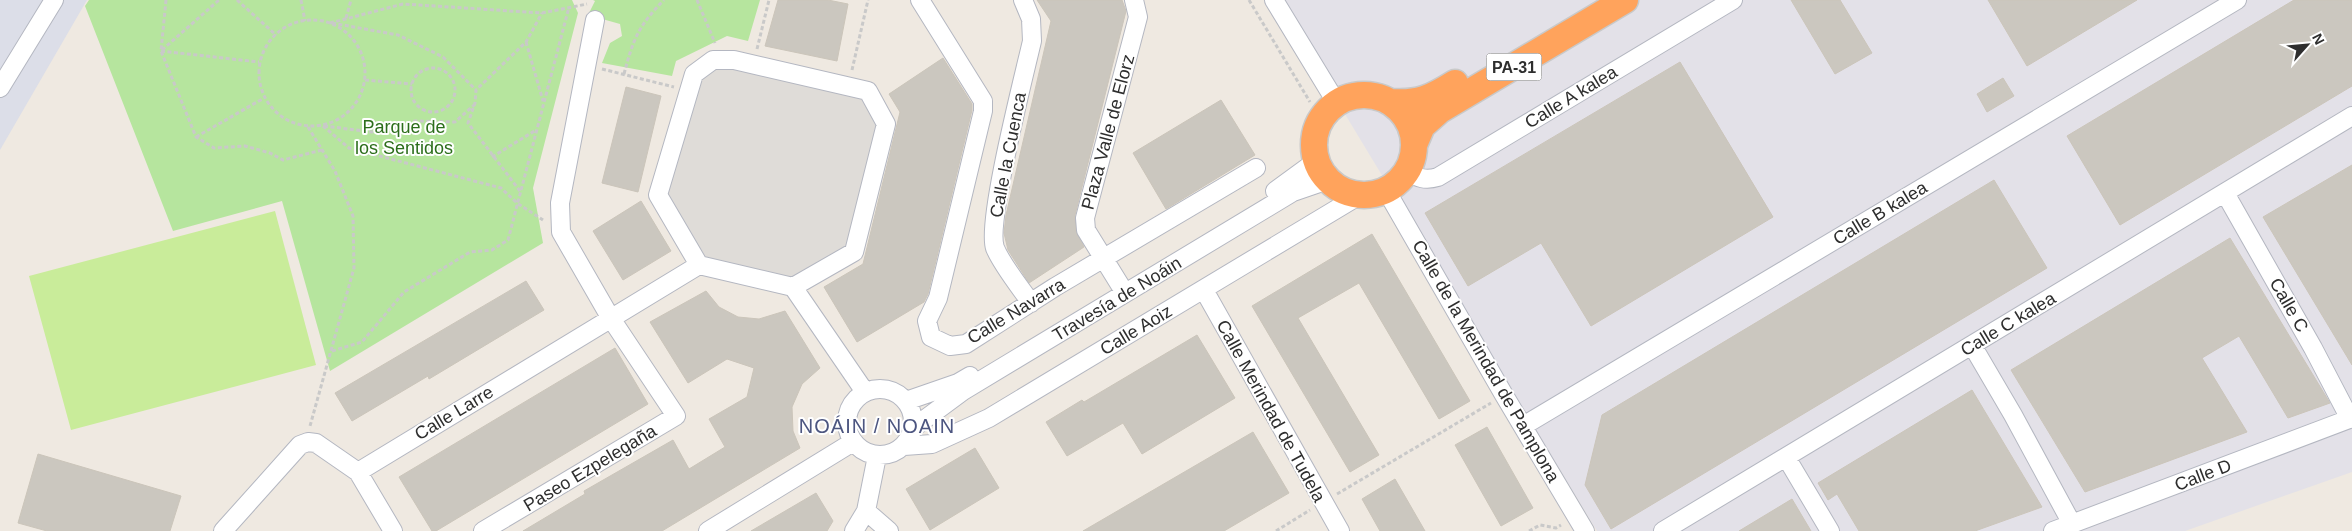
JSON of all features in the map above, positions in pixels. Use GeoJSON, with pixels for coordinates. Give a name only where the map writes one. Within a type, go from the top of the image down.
{"type":"FeatureCollection","features":[{"type":"Feature","properties":{"kind":"highway","name":"PA-31"},"geometry":{"type":"LineString","coordinates":[[1391,102],[1412,104],[1432,97],[1592,0]]}},
{"type":"Feature","properties":{"kind":"highway","name":"PA-31"},"geometry":{"type":"LineString","coordinates":[[1414,145],[1422,126],[1440,110],[1625,0]]}},
{"type":"Feature","properties":{"kind":"highway"},"geometry":{"type":"LineString","coordinates":[[1364,94],[1377,96],[1391,102],[1403,114],[1411,128],[1414,145],[1412,159],[1398,182],[1386,190],[1373,194],[1360,195],[1348,193],[1322,170],[1314,145],[1316,128],[1324,114],[1336,102],[1349,96],[1364,94]]}},
{"type":"Feature","properties":{"kind":"street"},"geometry":{"type":"LineString","coordinates":[[0,88],[54,0]]}},
{"type":"Feature","properties":{"kind":"street","name":"Calle Navarra"},"geometry":{"type":"LineString","coordinates":[[920,0],[983,101],[983,111],[938,298],[927,321],[927,329],[931,337],[950,346],[966,344],[1104,258],[1256,168]]}},
{"type":"Feature","properties":{"kind":"street","name":"Calle la Cuenca"},"geometry":{"type":"LineString","coordinates":[[1022,0],[1031,19],[1032,41],[999,197],[993,238],[995,249],[1031,303]]}},
{"type":"Feature","properties":{"kind":"street","name":"Plaza Valle de Elorz"},"geometry":{"type":"LineString","coordinates":[[1120,285],[1086,230],[1085,218],[1138,17],[1134,0]]}},
{"type":"Feature","properties":{"kind":"street"},"geometry":{"type":"LineString","coordinates":[[1274,0],[1336,102]]}},
{"type":"Feature","properties":{"kind":"street","name":"Calle A kalea"},"geometry":{"type":"LineString","coordinates":[[1406,171],[1420,179],[1428,180],[1438,177],[1733,0]]}},
{"type":"Feature","properties":{"kind":"street","name":"Calle B kalea"},"geometry":{"type":"LineString","coordinates":[[1523,426],[2237,0]]}},
{"type":"Feature","properties":{"kind":"street"},"geometry":{"type":"LineString","coordinates":[[595,20],[560,203],[561,232],[610,317]]}},
{"type":"Feature","properties":{"kind":"street"},"geometry":{"type":"LineString","coordinates":[[713,60],[734,60],[753,64],[868,91],[886,124],[854,252],[793,287],[699,266],[658,195],[694,74],[713,60]]}},
{"type":"Feature","properties":{"kind":"street","name":"Calle C kalea"},"geometry":{"type":"LineString","coordinates":[[1663,531],[2352,116]]}},
{"type":"Feature","properties":{"kind":"street","name":"Travesía de Noáin"},"geometry":{"type":"LineString","coordinates":[[906,401],[958,383],[1288,183],[1322,170]]}},
{"type":"Feature","properties":{"kind":"street","name":"Travesía de Noáin"},"geometry":{"type":"LineString","coordinates":[[913,428],[963,391],[1293,192],[1322,170]]}},
{"type":"Feature","properties":{"kind":"street","name":"Calle de la Merindad de Pamplona"},"geometry":{"type":"LineString","coordinates":[[1386,190],[1581,524]]}},
{"type":"Feature","properties":{"kind":"street","name":"Calle C"},"geometry":{"type":"LineString","coordinates":[[2225,193],[2314,348],[2351,419]]}},
{"type":"Feature","properties":{"kind":"street","name":"Calle Aoiz"},"geometry":{"type":"LineString","coordinates":[[904,446],[932,444],[989,418],[1360,195]]}},
{"type":"Feature","properties":{"kind":"street","name":"Calle Larre"},"geometry":{"type":"LineString","coordinates":[[358,472],[610,317],[699,266]]}},
{"type":"Feature","properties":{"kind":"street"},"geometry":{"type":"LineString","coordinates":[[793,287],[865,392]]}},
{"type":"Feature","properties":{"kind":"street","name":"Calle Merindad de Tudela"},"geometry":{"type":"LineString","coordinates":[[1204,290],[1340,531]]}},
{"type":"Feature","properties":{"kind":"street","name":"Paseo Ezpelegaña"},"geometry":{"type":"LineString","coordinates":[[483,531],[676,416],[610,317]]}},
{"type":"Feature","properties":{"kind":"street"},"geometry":{"type":"LineString","coordinates":[[1972,345],[2013,415],[2072,524]]}},
{"type":"Feature","properties":{"kind":"street"},"geometry":{"type":"LineString","coordinates":[[887,389],[906,401],[913,419],[913,428],[904,446],[896,451],[877,456],[868,454],[853,442],[848,434],[847,414],[851,405],[865,392],[887,389]]}},
{"type":"Feature","properties":{"kind":"street","name":"Calle D"},"geometry":{"type":"LineString","coordinates":[[2053,531],[2351,419]]}},
{"type":"Feature","properties":{"kind":"street"},"geometry":{"type":"LineString","coordinates":[[224,531],[300,445],[308,442],[316,443],[358,472],[394,531]]}},
{"type":"Feature","properties":{"kind":"street"},"geometry":{"type":"LineString","coordinates":[[708,531],[853,442]]}},
{"type":"Feature","properties":{"kind":"street"},"geometry":{"type":"LineString","coordinates":[[854,531],[866,512],[877,456]]}},
{"type":"Feature","properties":{"kind":"street"},"geometry":{"type":"LineString","coordinates":[[1786,457],[1830,531]]}},
{"type":"Feature","properties":{"kind":"street"},"geometry":{"type":"LineString","coordinates":[[866,512],[890,531]]}},
{"type":"Feature","properties":{"kind":"path"},"geometry":{"type":"LineString","coordinates":[[166,0],[161,51],[196,137],[214,148],[246,146],[270,153],[283,160],[322,150]]}},
{"type":"Feature","properties":{"kind":"path"},"geometry":{"type":"LineString","coordinates":[[161,51],[219,0]]}},
{"type":"Feature","properties":{"kind":"path"},"geometry":{"type":"LineString","coordinates":[[237,0],[276,36]]}},
{"type":"Feature","properties":{"kind":"path"},"geometry":{"type":"LineString","coordinates":[[301,0],[305,21]]}},
{"type":"Feature","properties":{"kind":"path"},"geometry":{"type":"LineString","coordinates":[[346,19],[351,0]]}},
{"type":"Feature","properties":{"kind":"path"},"geometry":{"type":"LineString","coordinates":[[624,74],[632,43],[645,20],[664,0]]}},
{"type":"Feature","properties":{"kind":"path"},"geometry":{"type":"LineString","coordinates":[[697,0],[722,60]]}},
{"type":"Feature","properties":{"kind":"path"},"geometry":{"type":"LineString","coordinates":[[753,64],[769,0]]}},
{"type":"Feature","properties":{"kind":"path"},"geometry":{"type":"LineString","coordinates":[[852,74],[868,0]]}},
{"type":"Feature","properties":{"kind":"path"},"geometry":{"type":"LineString","coordinates":[[1248,0],[1310,102]]}},
{"type":"Feature","properties":{"kind":"path"},"geometry":{"type":"LineString","coordinates":[[329,23],[403,4],[542,13],[591,3]]}},
{"type":"Feature","properties":{"kind":"path"},"geometry":{"type":"LineString","coordinates":[[332,351],[362,342],[404,292],[470,252],[492,250],[508,240],[569,7]]}},
{"type":"Feature","properties":{"kind":"path"},"geometry":{"type":"LineString","coordinates":[[476,90],[526,42],[542,13]]}},
{"type":"Feature","properties":{"kind":"path"},"geometry":{"type":"LineString","coordinates":[[476,103],[455,122],[415,121],[372,132],[323,126],[308,127],[283,118],[275,112],[264,98],[258,81],[259,62],[266,46],[276,36],[293,23],[305,21],[329,23],[398,35],[443,57],[476,90],[476,103],[468,123],[492,157],[520,191]]}},
{"type":"Feature","properties":{"kind":"path"},"geometry":{"type":"LineString","coordinates":[[323,126],[338,120],[351,109],[360,96],[365,80],[364,62],[357,45],[345,32],[329,23]]}},
{"type":"Feature","properties":{"kind":"path"},"geometry":{"type":"LineString","coordinates":[[526,42],[543,103]]}},
{"type":"Feature","properties":{"kind":"path"},"geometry":{"type":"LineString","coordinates":[[161,51],[259,62]]}},
{"type":"Feature","properties":{"kind":"path"},"geometry":{"type":"LineString","coordinates":[[586,65],[689,90]]}},
{"type":"Feature","properties":{"kind":"path"},"geometry":{"type":"LineString","coordinates":[[433,68],[440,69],[454,83],[454,97],[445,108],[438,111],[423,109],[413,98],[412,84],[420,72],[433,68]]}},
{"type":"Feature","properties":{"kind":"path"},"geometry":{"type":"LineString","coordinates":[[365,80],[412,84]]}},
{"type":"Feature","properties":{"kind":"path"},"geometry":{"type":"LineString","coordinates":[[196,137],[264,98]]}},
{"type":"Feature","properties":{"kind":"path"},"geometry":{"type":"LineString","coordinates":[[323,126],[349,148],[501,188],[517,203],[561,232]]}},
{"type":"Feature","properties":{"kind":"path"},"geometry":{"type":"LineString","coordinates":[[308,127],[335,171],[353,216],[354,268],[332,351],[310,421],[308,442]]}},
{"type":"Feature","properties":{"kind":"path"},"geometry":{"type":"LineString","coordinates":[[492,157],[536,130]]}},
{"type":"Feature","properties":{"kind":"path"},"geometry":{"type":"LineString","coordinates":[[1276,531],[1504,395]]}},
{"type":"Feature","properties":{"kind":"path"},"geometry":{"type":"LineString","coordinates":[[1529,531],[1540,525],[1556,528],[1581,524]]}},
{"type":"Feature","properties":{"kind":"shaded area"},"geometry":{"type":"Polygon","coordinates":[[[0,0],[87,0],[0,150],[0,0]]]}},
{"type":"Feature","properties":{"kind":"shaded area"},"geometry":{"type":"Polygon","coordinates":[[[1276,0],[2352,0],[2352,472],[2185,531],[1597,531],[1276,0]]]}},
{"type":"Feature","properties":{"kind":"shaded area"},"geometry":{"type":"Polygon","coordinates":[[[713,60],[868,91],[886,124],[854,252],[793,287],[699,265],[658,195],[694,74],[713,60]]]}},
{"type":"Feature","properties":{"kind":"green space","name":"Parque de los Sentidos"},"geometry":{"type":"Polygon","coordinates":[[[89,0],[572,0],[578,13],[533,188],[543,243],[330,371],[282,201],[173,231],[85,6],[89,0]]]}},
{"type":"Feature","properties":{"kind":"green space"},"geometry":{"type":"Polygon","coordinates":[[[593,0],[760,0],[748,41],[727,36],[676,61],[672,76],[602,63],[610,43],[622,36],[620,24],[588,15],[595,1],[593,0]]]}},
{"type":"Feature","properties":{"kind":"green space"},"geometry":{"type":"Polygon","coordinates":[[[275,211],[316,365],[71,430],[29,276],[275,211]]]}},
{"type":"Feature","properties":{"kind":"building"},"geometry":{"type":"Polygon","coordinates":[[[778,0],[828,0],[848,4],[837,61],[765,46],[778,0]]]}},
{"type":"Feature","properties":{"kind":"building"},"geometry":{"type":"Polygon","coordinates":[[[1037,0],[1122,0],[1126,11],[1075,215],[1076,231],[1084,247],[1029,283],[1008,250],[1004,233],[1006,215],[1051,21],[1037,0]]]}},
{"type":"Feature","properties":{"kind":"building"},"geometry":{"type":"Polygon","coordinates":[[[1791,0],[1840,0],[1872,53],[1835,74],[1791,0]]]}},
{"type":"Feature","properties":{"kind":"building"},"geometry":{"type":"Polygon","coordinates":[[[1988,0],[2137,0],[2027,66],[1988,0]]]}},
{"type":"Feature","properties":{"kind":"building"},"geometry":{"type":"Polygon","coordinates":[[[2294,0],[2352,0],[2352,86],[2120,225],[2067,136],[2294,0]]]}},
{"type":"Feature","properties":{"kind":"building"},"geometry":{"type":"Polygon","coordinates":[[[943,58],[972,104],[972,110],[928,294],[924,302],[857,342],[824,287],[863,264],[900,112],[889,94],[943,58]]]}},
{"type":"Feature","properties":{"kind":"building"},"geometry":{"type":"Polygon","coordinates":[[[1680,62],[1773,217],[1591,326],[1541,243],[1468,286],[1425,213],[1680,62]]]}},
{"type":"Feature","properties":{"kind":"building"},"geometry":{"type":"Polygon","coordinates":[[[2003,78],[2014,96],[1987,112],[1977,94],[2003,78]]]}},
{"type":"Feature","properties":{"kind":"building"},"geometry":{"type":"Polygon","coordinates":[[[626,87],[661,96],[638,192],[602,183],[626,87]]]}},
{"type":"Feature","properties":{"kind":"building"},"geometry":{"type":"Polygon","coordinates":[[[1221,100],[1255,155],[1166,209],[1133,153],[1221,100]]]}},
{"type":"Feature","properties":{"kind":"building"},"geometry":{"type":"Polygon","coordinates":[[[2352,165],[2352,365],[2263,217],[2352,165]]]}},
{"type":"Feature","properties":{"kind":"building"},"geometry":{"type":"Polygon","coordinates":[[[1994,180],[2047,268],[1611,529],[1585,485],[1602,415],[1994,180]]]}},
{"type":"Feature","properties":{"kind":"building"},"geometry":{"type":"Polygon","coordinates":[[[641,201],[671,251],[623,280],[593,231],[641,201]]]}},
{"type":"Feature","properties":{"kind":"building"},"geometry":{"type":"Polygon","coordinates":[[[1372,234],[1470,401],[1439,419],[1359,283],[1298,318],[1379,455],[1350,472],[1252,306],[1372,234]]]}},
{"type":"Feature","properties":{"kind":"building"},"geometry":{"type":"Polygon","coordinates":[[[2230,238],[2330,403],[2288,418],[2239,336],[2202,358],[2247,432],[2085,492],[2011,370],[2230,238]]]}},
{"type":"Feature","properties":{"kind":"building"},"geometry":{"type":"Polygon","coordinates":[[[526,281],[544,310],[429,379],[428,376],[352,421],[335,393],[526,281]]]}},
{"type":"Feature","properties":{"kind":"building"},"geometry":{"type":"Polygon","coordinates":[[[706,291],[719,307],[738,317],[759,319],[785,311],[820,368],[802,384],[792,407],[793,431],[800,448],[662,531],[523,531],[585,494],[584,491],[673,440],[689,469],[725,447],[709,419],[747,397],[754,368],[727,359],[688,383],[650,322],[706,291]]]}},
{"type":"Feature","properties":{"kind":"building"},"geometry":{"type":"Polygon","coordinates":[[[1197,335],[1235,398],[1142,454],[1123,423],[1067,456],[1046,422],[1082,400],[1084,402],[1197,335]]]}},
{"type":"Feature","properties":{"kind":"building"},"geometry":{"type":"Polygon","coordinates":[[[615,348],[648,404],[436,531],[432,531],[399,477],[615,348]]]}},
{"type":"Feature","properties":{"kind":"building"},"geometry":{"type":"Polygon","coordinates":[[[1972,390],[2042,507],[1975,531],[1859,531],[1837,494],[1828,500],[1818,483],[1972,390]]]}},
{"type":"Feature","properties":{"kind":"building"},"geometry":{"type":"Polygon","coordinates":[[[1487,427],[1533,508],[1501,526],[1455,445],[1487,427]]]}},
{"type":"Feature","properties":{"kind":"building"},"geometry":{"type":"Polygon","coordinates":[[[1253,432],[1289,493],[1224,531],[1083,531],[1253,432]]]}},
{"type":"Feature","properties":{"kind":"building"},"geometry":{"type":"Polygon","coordinates":[[[975,448],[999,488],[930,530],[906,489],[975,448]]]}},
{"type":"Feature","properties":{"kind":"building"},"geometry":{"type":"Polygon","coordinates":[[[38,454],[181,496],[170,531],[47,531],[18,523],[38,454]]]}},
{"type":"Feature","properties":{"kind":"building"},"geometry":{"type":"Polygon","coordinates":[[[1395,479],[1425,531],[1380,531],[1362,499],[1395,479]]]}},
{"type":"Feature","properties":{"kind":"building"},"geometry":{"type":"Polygon","coordinates":[[[816,493],[833,521],[827,531],[751,531],[816,493]]]}},
{"type":"Feature","properties":{"kind":"building"},"geometry":{"type":"Polygon","coordinates":[[[1792,499],[1811,531],[1739,531],[1792,499]]]}},
{"type":"Feature","properties":{"kind":"district","name":"NOÁIN / NOAIN"},"geometry":{"type":"Point","coordinates":[877,426]}}]}
